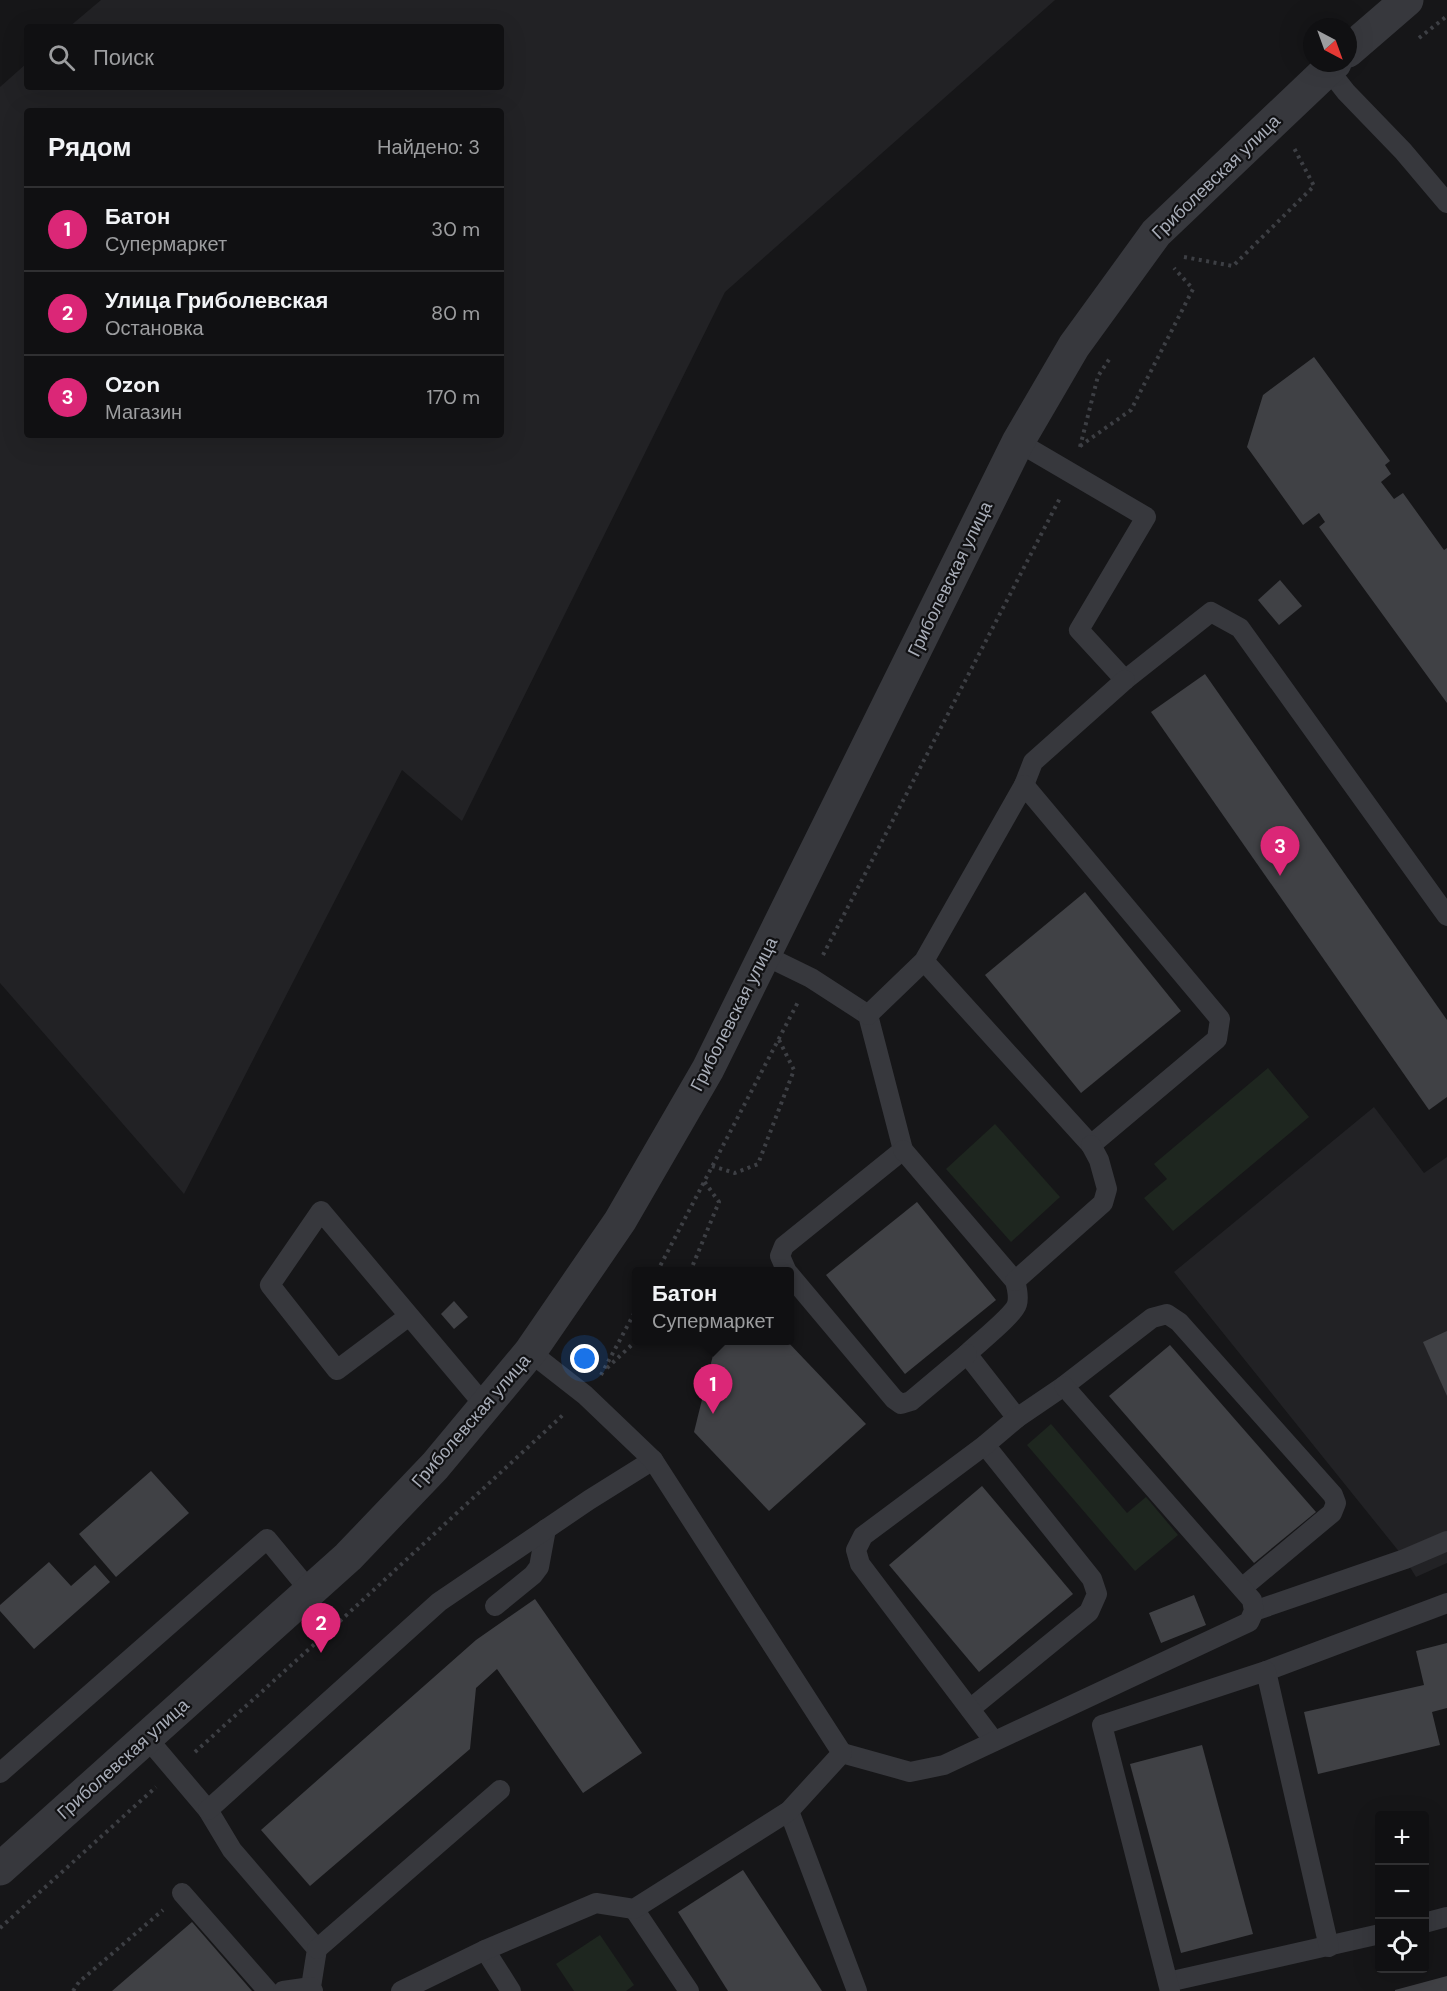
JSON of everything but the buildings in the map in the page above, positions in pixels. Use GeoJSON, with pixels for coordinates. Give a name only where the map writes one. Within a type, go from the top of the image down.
{"type":"FeatureCollection","features":[{"type":"Feature","properties":{"kind":"street","name":"Гриболевская улица"},"geometry":{"type":"LineString","coordinates":[[1357,44],[1407,0]]}},
{"type":"Feature","properties":{"kind":"street","name":"Гриболевская улица"},"geometry":{"type":"LineString","coordinates":[[0,1869],[348,1557],[435,1466],[530,1352],[620,1221],[708,1069],[1018,442],[1074,346],[1155,233],[1325,72]]}},
{"type":"Feature","properties":{"kind":"lane"},"geometry":{"type":"LineString","coordinates":[[1340,72],[1346,92],[1403,151],[1447,203]]}},
{"type":"Feature","properties":{"kind":"lane"},"geometry":{"type":"LineString","coordinates":[[1018,442],[1146,517],[1079,630],[1125,680]]}},
{"type":"Feature","properties":{"kind":"lane"},"geometry":{"type":"LineString","coordinates":[[868,1015],[924,962],[1024,785],[1033,762],[1125,680],[1211,612],[1240,628],[1447,915]]}},
{"type":"Feature","properties":{"kind":"lane"},"geometry":{"type":"LineString","coordinates":[[1024,785],[1220,1019],[1217,1039],[1090,1145]]}},
{"type":"Feature","properties":{"kind":"lane"},"geometry":{"type":"LineString","coordinates":[[764,955],[811,978],[868,1015],[903,1150],[1015,1281],[1017,1305],[1011,1314],[967,1354],[911,1401],[901,1404],[894,1399],[794,1280]]}},
{"type":"Feature","properties":{"kind":"lane"},"geometry":{"type":"LineString","coordinates":[[924,962],[1090,1145],[1099,1160],[1107,1188],[1103,1203],[1015,1281]]}},
{"type":"Feature","properties":{"kind":"lane"},"geometry":{"type":"LineString","coordinates":[[785,1267],[780,1256],[784,1246],[903,1150]]}},
{"type":"Feature","properties":{"kind":"lane"},"geometry":{"type":"LineString","coordinates":[[409,1316],[337,1370],[270,1285],[321,1211],[486,1407]]}},
{"type":"Feature","properties":{"kind":"lane"},"geometry":{"type":"LineString","coordinates":[[994,1741],[860,1564],[856,1550],[863,1536],[1152,1318],[1167,1314],[1179,1322],[1333,1495],[1336,1503],[1332,1513],[1242,1588]]}},
{"type":"Feature","properties":{"kind":"lane"},"geometry":{"type":"LineString","coordinates":[[530,1352],[585,1395],[653,1460],[842,1753],[910,1772],[944,1765],[1249,1622],[1254,1611],[1252,1600],[1242,1588],[1064,1386]]}},
{"type":"Feature","properties":{"kind":"lane"},"geometry":{"type":"LineString","coordinates":[[967,1354],[1017,1418]]}},
{"type":"Feature","properties":{"kind":"lane"},"geometry":{"type":"LineString","coordinates":[[970,1709],[1089,1612],[1097,1594],[1092,1579],[985,1445]]}},
{"type":"Feature","properties":{"kind":"lane"},"geometry":{"type":"LineString","coordinates":[[208,1810],[439,1602],[653,1460]]}},
{"type":"Feature","properties":{"kind":"lane"},"geometry":{"type":"LineString","coordinates":[[495,1606],[533,1575],[539,1567],[546,1529]]}},
{"type":"Feature","properties":{"kind":"lane"},"geometry":{"type":"LineString","coordinates":[[0,1773],[267,1539],[310,1591]]}},
{"type":"Feature","properties":{"kind":"lane"},"geometry":{"type":"LineString","coordinates":[[1254,1611],[1405,1559],[1447,1541]]}},
{"type":"Feature","properties":{"kind":"lane"},"geometry":{"type":"LineString","coordinates":[[1375,1935],[1169,1987],[1102,1725],[1266,1671],[1447,1603]]}},
{"type":"Feature","properties":{"kind":"lane"},"geometry":{"type":"LineString","coordinates":[[1266,1671],[1329,1947]]}},
{"type":"Feature","properties":{"kind":"lane"},"geometry":{"type":"LineString","coordinates":[[147,1738],[208,1810],[232,1850],[316,1949]]}},
{"type":"Feature","properties":{"kind":"lane"},"geometry":{"type":"LineString","coordinates":[[401,1991],[485,1950],[596,1903],[634,1909],[789,1811],[842,1753]]}},
{"type":"Feature","properties":{"kind":"lane"},"geometry":{"type":"LineString","coordinates":[[283,1991],[312,1989],[316,1949],[500,1790]]}},
{"type":"Feature","properties":{"kind":"lane"},"geometry":{"type":"LineString","coordinates":[[789,1811],[857,1991]]}},
{"type":"Feature","properties":{"kind":"lane"},"geometry":{"type":"LineString","coordinates":[[182,1893],[268,1991]]}},
{"type":"Feature","properties":{"kind":"lane"},"geometry":{"type":"LineString","coordinates":[[634,1909],[689,1991]]}},
{"type":"Feature","properties":{"kind":"lane"},"geometry":{"type":"LineString","coordinates":[[1429,1922],[1447,1917]]}},
{"type":"Feature","properties":{"kind":"lane"},"geometry":{"type":"LineString","coordinates":[[485,1950],[511,1991]]}},
{"type":"Feature","properties":{"kind":"path"},"geometry":{"type":"LineString","coordinates":[[1413,43],[1447,16]]}},
{"type":"Feature","properties":{"kind":"path"},"geometry":{"type":"LineString","coordinates":[[1184,256],[1233,266],[1314,186],[1292,145],[1284,153]]}},
{"type":"Feature","properties":{"kind":"path"},"geometry":{"type":"LineString","coordinates":[[1168,275],[1190,250]]}},
{"type":"Feature","properties":{"kind":"path"},"geometry":{"type":"LineString","coordinates":[[1080,446],[1131,410],[1193,289],[1174,268]]}},
{"type":"Feature","properties":{"kind":"path"},"geometry":{"type":"LineString","coordinates":[[660,1267],[1073,473],[1098,376],[1111,357]]}},
{"type":"Feature","properties":{"kind":"path"},"geometry":{"type":"LineString","coordinates":[[712,1166],[735,1173],[758,1164],[794,1070],[778,1039]]}},
{"type":"Feature","properties":{"kind":"path"},"geometry":{"type":"LineString","coordinates":[[692,1267],[719,1202],[704,1181]]}},
{"type":"Feature","properties":{"kind":"path"},"geometry":{"type":"LineString","coordinates":[[604,1371],[632,1318]]}},
{"type":"Feature","properties":{"kind":"path"},"geometry":{"type":"LineString","coordinates":[[0,1928],[340,1622],[585,1395],[604,1371],[633,1345]]}},
{"type":"Feature","properties":{"kind":"path"},"geometry":{"type":"LineString","coordinates":[[73,1991],[79,1982],[182,1893]]}},
{"type":"Feature","properties":{"kind":"shaded area"},"geometry":{"type":"Polygon","coordinates":[[[101,0],[1055,0],[725,292],[462,821],[402,770],[184,1194],[0,983],[0,87],[24,66],[24,90],[504,90],[504,24],[73,24],[101,0]]]}},
{"type":"Feature","properties":{"kind":"shaded area"},"geometry":{"type":"Polygon","coordinates":[[[1268,1068],[1309,1117],[1173,1231],[1144,1198],[1167,1179],[1154,1164],[1268,1068]]]}},
{"type":"Feature","properties":{"kind":"shaded area"},"geometry":{"type":"Polygon","coordinates":[[[1374,1107],[1424,1173],[1447,1157],[1447,1563],[1416,1577],[1405,1559],[1174,1272],[1374,1107]]]}},
{"type":"Feature","properties":{"kind":"shaded area"},"geometry":{"type":"Polygon","coordinates":[[[995,1124],[1060,1197],[1011,1242],[946,1169],[995,1124]]]}},
{"type":"Feature","properties":{"kind":"shaded area"},"geometry":{"type":"Polygon","coordinates":[[[1051,1424],[1127,1513],[1146,1497],[1178,1535],[1135,1571],[1027,1445],[1051,1424]]]}},
{"type":"Feature","properties":{"kind":"shaded area"},"geometry":{"type":"Polygon","coordinates":[[[600,1935],[634,1985],[626,1991],[574,1991],[556,1964],[600,1935]]]}},
{"type":"Feature","properties":{"kind":"place","name":"Ozon"},"geometry":{"type":"Point","coordinates":[1280,876]}},
{"type":"Feature","properties":{"kind":"place","name":"Батон"},"geometry":{"type":"Point","coordinates":[713,1414]}},
{"type":"Feature","properties":{"kind":"place","name":"Улица Гриболевская"},"geometry":{"type":"Point","coordinates":[321,1653]}}]}
